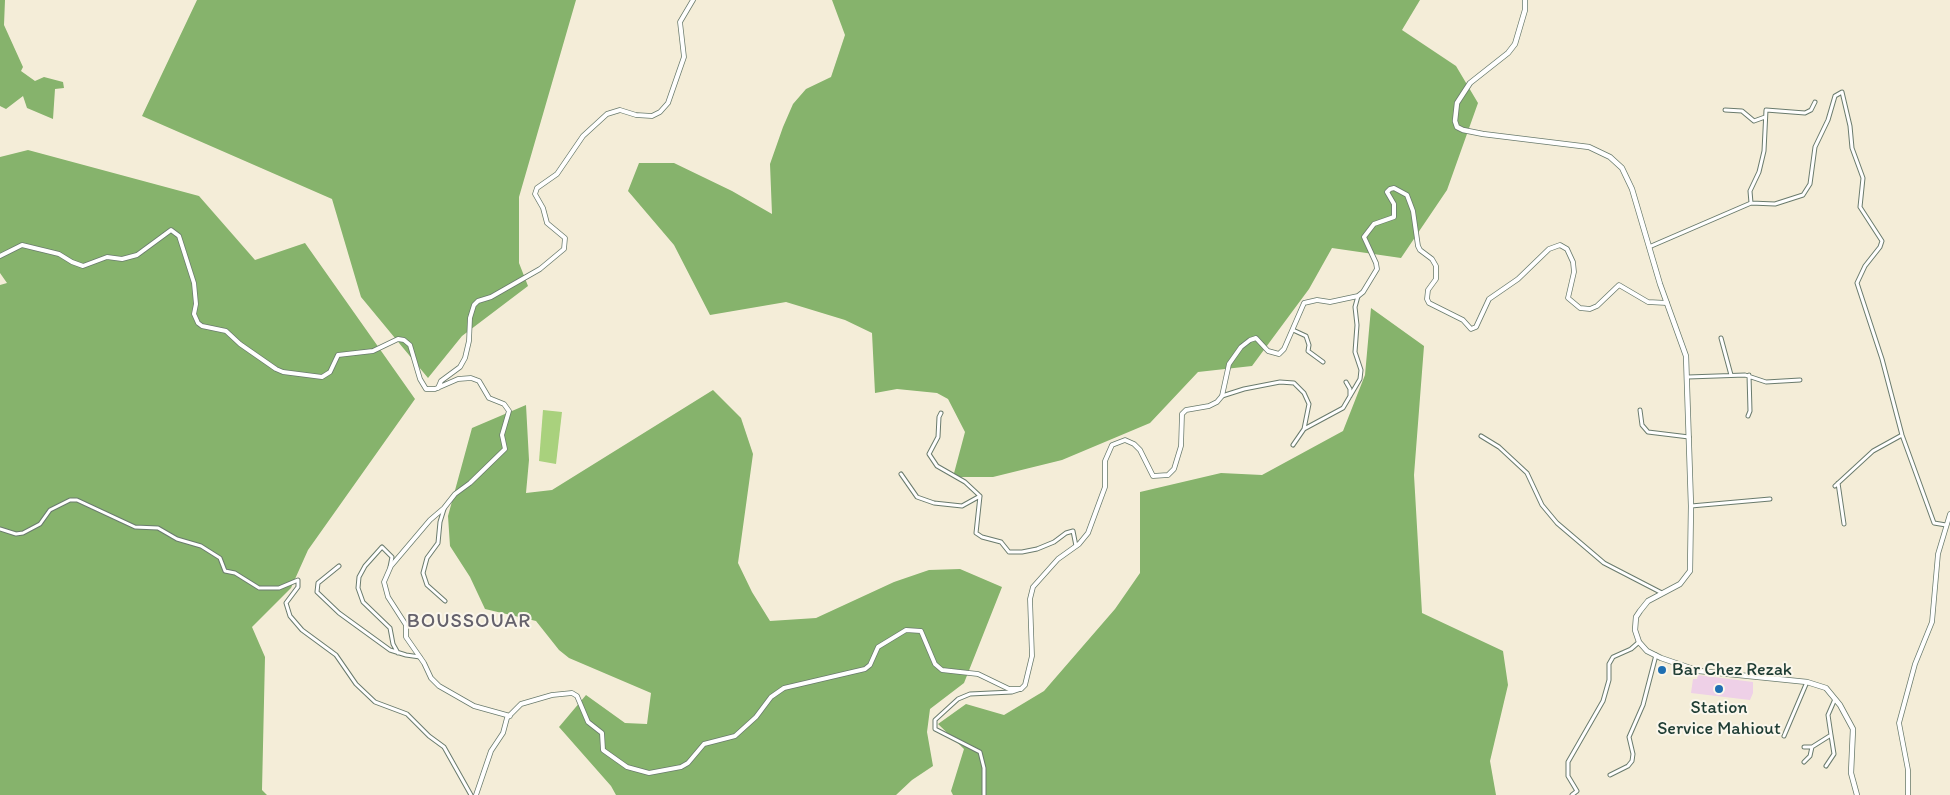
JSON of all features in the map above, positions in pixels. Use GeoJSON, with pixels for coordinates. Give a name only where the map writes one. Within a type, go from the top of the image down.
{"type":"FeatureCollection","features":[{"type":"Feature","properties":{"kind":"main road"},"geometry":{"type":"LineString","coordinates":[[1525,0],[1522,20],[1515,44],[1503,58],[1475,78],[1462,94],[1455,112],[1458,127],[1463,130],[1483,134],[1589,147],[1610,157],[1622,168],[1628,177],[1667,303],[1683,343],[1688,377],[1691,506],[1690,571],[1680,584],[1648,601],[1636,617],[1635,630],[1639,642],[1647,651],[1699,671],[1807,682],[1826,688],[1847,716],[1853,730],[1851,773],[1857,795]]}},
{"type":"Feature","properties":{"kind":"street"},"geometry":{"type":"LineString","coordinates":[[438,388],[445,378],[460,367],[465,358],[469,340],[470,318],[474,305],[540,269],[564,249],[565,238],[547,223],[543,208],[535,194],[537,188],[557,174],[583,136],[607,114],[620,110],[636,115],[652,116],[660,112],[668,103],[684,57],[680,22],[693,0]]}},
{"type":"Feature","properties":{"kind":"street"},"geometry":{"type":"LineString","coordinates":[[1649,248],[1751,203],[1775,204],[1806,193],[1810,184],[1815,147],[1828,120],[1835,96],[1842,92],[1850,126],[1852,148],[1863,178],[1860,207],[1882,241],[1880,247],[1865,266],[1858,283],[1882,359],[1902,436],[1934,523],[1946,525]]}},
{"type":"Feature","properties":{"kind":"street"},"geometry":{"type":"LineString","coordinates":[[1751,203],[1750,191],[1759,172],[1764,151],[1767,124],[1766,110],[1805,113],[1811,110],[1815,102]]}},
{"type":"Feature","properties":{"kind":"street"},"geometry":{"type":"LineString","coordinates":[[1725,110],[1742,112],[1754,121],[1765,116]]}},
{"type":"Feature","properties":{"kind":"street"},"geometry":{"type":"LineString","coordinates":[[1293,445],[1304,429],[1321,417],[1336,413],[1350,400],[1361,375],[1355,352],[1357,325],[1355,307],[1358,296],[1376,269],[1374,258],[1365,243],[1366,233],[1380,221],[1394,217],[1394,204],[1387,192],[1394,188],[1407,195],[1413,211],[1418,246],[1420,250],[1432,259],[1436,266],[1436,279],[1428,290],[1426,299],[1429,303],[1463,320],[1471,329],[1476,327],[1489,299],[1518,279],[1550,249],[1560,245],[1567,249],[1573,262],[1574,272],[1568,298],[1580,308],[1590,309],[1596,306],[1619,286],[1648,302],[1657,304],[1667,303]]}},
{"type":"Feature","properties":{"kind":"street"},"geometry":{"type":"LineString","coordinates":[[0,256],[22,245],[59,254],[83,266],[107,257],[122,259],[137,255],[171,230],[179,236],[196,295],[195,318],[202,326],[226,331],[240,344],[276,370],[314,377],[327,375],[338,355],[373,351],[393,341],[404,340],[414,354],[422,386],[431,390],[458,379],[475,378],[489,398],[504,404],[509,411],[502,435],[505,449],[470,483],[455,494],[444,508],[430,520],[385,576],[384,590],[406,625],[406,637],[420,657],[431,678],[439,686],[474,706],[510,716]]}},
{"type":"Feature","properties":{"kind":"street"},"geometry":{"type":"LineString","coordinates":[[1222,396],[1229,364],[1241,346],[1256,338],[1268,351],[1279,354],[1284,349],[1304,302],[1317,300],[1330,302],[1358,296]]}},
{"type":"Feature","properties":{"kind":"street"},"geometry":{"type":"LineString","coordinates":[[1293,330],[1306,336],[1310,344],[1308,351],[1323,362]]}},
{"type":"Feature","properties":{"kind":"street"},"geometry":{"type":"LineString","coordinates":[[1720,338],[1731,375]]}},
{"type":"Feature","properties":{"kind":"street"},"geometry":{"type":"LineString","coordinates":[[1688,377],[1731,375],[1749,376],[1766,382],[1800,380]]}},
{"type":"Feature","properties":{"kind":"street"},"geometry":{"type":"LineString","coordinates":[[1748,416],[1750,412],[1749,376]]}},
{"type":"Feature","properties":{"kind":"street"},"geometry":{"type":"LineString","coordinates":[[984,795],[984,768],[980,752],[936,728],[935,720],[958,699],[970,694],[1012,692],[1025,685],[1032,656],[1030,599],[1032,587],[1058,559],[1076,546],[1088,533],[1105,487],[1105,461],[1112,445],[1125,440],[1134,444],[1140,450],[1154,476],[1168,474],[1174,469],[1179,458],[1182,414],[1194,407],[1209,406],[1222,396],[1244,389],[1269,386],[1280,382],[1294,383],[1304,393],[1309,404],[1304,429]]}},
{"type":"Feature","properties":{"kind":"street"},"geometry":{"type":"LineString","coordinates":[[1346,382],[1350,391],[1350,400]]}},
{"type":"Feature","properties":{"kind":"street"},"geometry":{"type":"LineString","coordinates":[[1640,410],[1642,425],[1648,432],[1689,437]]}},
{"type":"Feature","properties":{"kind":"street"},"geometry":{"type":"LineString","coordinates":[[941,413],[938,437],[929,454],[937,466],[965,482],[980,496]]}},
{"type":"Feature","properties":{"kind":"street"},"geometry":{"type":"LineString","coordinates":[[1482,436],[1499,447],[1527,472],[1542,505],[1557,523],[1604,563],[1662,593]]}},
{"type":"Feature","properties":{"kind":"street"},"geometry":{"type":"LineString","coordinates":[[1835,486],[1873,451],[1902,436]]}},
{"type":"Feature","properties":{"kind":"street"},"geometry":{"type":"LineString","coordinates":[[901,474],[917,497],[934,503],[962,506],[980,496]]}},
{"type":"Feature","properties":{"kind":"street"},"geometry":{"type":"LineString","coordinates":[[1838,482],[1844,524]]}},
{"type":"Feature","properties":{"kind":"street"},"geometry":{"type":"LineString","coordinates":[[980,496],[976,533],[982,537],[1000,542],[1009,552],[1037,549],[1054,542],[1066,532],[1073,531],[1076,546]]}},
{"type":"Feature","properties":{"kind":"street"},"geometry":{"type":"LineString","coordinates":[[1691,506],[1770,499]]}},
{"type":"Feature","properties":{"kind":"street"},"geometry":{"type":"LineString","coordinates":[[0,529],[16,534],[22,533],[40,524],[50,510],[70,500],[77,500],[135,527],[158,528],[177,538],[200,546],[220,558],[225,571],[242,577],[259,588],[279,588],[298,580],[298,587],[286,603],[290,616],[307,634],[336,655],[356,684],[375,702],[407,714],[444,747],[471,795]]}},
{"type":"Feature","properties":{"kind":"street"},"geometry":{"type":"LineString","coordinates":[[444,508],[440,522],[438,543],[427,558],[423,573],[430,589],[445,602]]}},
{"type":"Feature","properties":{"kind":"street"},"geometry":{"type":"LineString","coordinates":[[1908,795],[1908,770],[1899,723],[1915,664],[1934,612],[1936,564],[1950,514]]}},
{"type":"Feature","properties":{"kind":"street"},"geometry":{"type":"LineString","coordinates":[[389,570],[392,557],[382,546],[365,566],[358,588],[363,602],[390,628],[393,644],[399,653]]}},
{"type":"Feature","properties":{"kind":"street"},"geometry":{"type":"LineString","coordinates":[[339,566],[320,580],[316,585],[317,592],[349,620],[386,647],[399,653],[420,657]]}},
{"type":"Feature","properties":{"kind":"street"},"geometry":{"type":"LineString","coordinates":[[476,795],[491,750],[503,733],[510,716],[521,704],[534,699],[572,693],[580,702],[588,722],[602,733],[603,750],[627,767],[649,773],[680,767],[688,763],[704,744],[735,736],[756,717],[771,697],[784,688],[864,669],[870,665],[878,647],[906,630],[914,629],[924,635],[935,664],[942,670],[978,674],[1010,689],[1021,688]]}},
{"type":"Feature","properties":{"kind":"street"},"geometry":{"type":"LineString","coordinates":[[1572,795],[1577,791],[1568,776],[1568,762],[1603,701],[1609,680],[1609,664],[1613,657],[1631,649],[1639,642]]}},
{"type":"Feature","properties":{"kind":"street"},"geometry":{"type":"LineString","coordinates":[[1610,775],[1628,766],[1632,761],[1633,754],[1630,737],[1643,705],[1656,655]]}},
{"type":"Feature","properties":{"kind":"street"},"geometry":{"type":"LineString","coordinates":[[1784,736],[1807,682]]}},
{"type":"Feature","properties":{"kind":"street"},"geometry":{"type":"LineString","coordinates":[[1826,766],[1834,754],[1828,715],[1835,699]]}},
{"type":"Feature","properties":{"kind":"street"},"geometry":{"type":"LineString","coordinates":[[1804,747],[1812,747],[1831,735]]}},
{"type":"Feature","properties":{"kind":"street"},"geometry":{"type":"LineString","coordinates":[[1804,762],[1810,756],[1812,747]]}},
{"type":"Feature","properties":{"kind":"shaded area"},"geometry":{"type":"Polygon","coordinates":[[[1698,675],[1753,682],[1753,693],[1750,700],[1691,693],[1693,679],[1697,679],[1698,675]]]}},
{"type":"Feature","properties":{"kind":"green space"},"geometry":{"type":"Polygon","coordinates":[[[0,0],[5,0],[4,25],[23,67],[21,71],[35,81],[44,77],[63,82],[64,88],[55,89],[53,119],[27,108],[23,96],[6,109],[0,106],[0,0]]]}},
{"type":"Feature","properties":{"kind":"green space"},"geometry":{"type":"Polygon","coordinates":[[[197,0],[576,0],[519,197],[519,263],[528,286],[462,336],[428,378],[361,297],[332,199],[142,116],[197,0]]]}},
{"type":"Feature","properties":{"kind":"green space"},"geometry":{"type":"Polygon","coordinates":[[[832,0],[1420,0],[1402,30],[1456,66],[1478,103],[1447,190],[1401,258],[1332,248],[1309,289],[1252,366],[1198,372],[1150,423],[1062,460],[993,477],[953,477],[965,432],[948,399],[937,393],[897,389],[875,393],[872,333],[845,320],[786,302],[710,315],[674,245],[628,191],[639,163],[674,163],[732,191],[772,214],[770,164],[783,127],[793,104],[806,89],[831,77],[845,35],[832,0]]]}},
{"type":"Feature","properties":{"kind":"green space"},"geometry":{"type":"Polygon","coordinates":[[[28,150],[199,196],[255,260],[305,243],[415,399],[308,550],[291,588],[252,627],[265,657],[262,790],[267,795],[0,795],[0,285],[7,283],[0,273],[0,157],[28,150]]]}},
{"type":"Feature","properties":{"kind":"green space"},"geometry":{"type":"Polygon","coordinates":[[[1371,308],[1424,346],[1414,475],[1422,613],[1503,651],[1508,685],[1490,761],[1496,795],[953,795],[951,791],[964,749],[938,724],[966,704],[1004,715],[1044,691],[1115,609],[1140,573],[1140,492],[1221,473],[1262,475],[1343,431],[1365,375],[1371,308]]]}},
{"type":"Feature","properties":{"kind":"green space"},"geometry":{"type":"Polygon","coordinates":[[[713,390],[741,418],[753,454],[738,563],[752,592],[770,621],[816,618],[894,582],[929,570],[960,569],[1002,587],[964,683],[930,709],[927,732],[933,766],[912,780],[896,795],[616,795],[611,786],[559,727],[586,695],[625,723],[647,724],[651,693],[569,658],[559,650],[536,621],[485,609],[470,577],[450,546],[448,516],[472,428],[526,405],[529,460],[526,493],[552,490],[713,390]]]}},
{"type":"Feature","properties":{"kind":"green space"},"geometry":{"type":"Polygon","coordinates":[[[543,410],[562,412],[556,464],[539,461],[543,410]]]}},
{"type":"Feature","properties":{"kind":"place","name":"Bar Chez Rezak"},"geometry":{"type":"Point","coordinates":[1662,670]}},
{"type":"Feature","properties":{"kind":"place","name":"Station Service Mahiout"},"geometry":{"type":"Point","coordinates":[1719,689]}},
{"type":"Feature","properties":{"kind":"district","name":"BOUSSOUAR"},"geometry":{"type":"Point","coordinates":[469,622]}}]}
